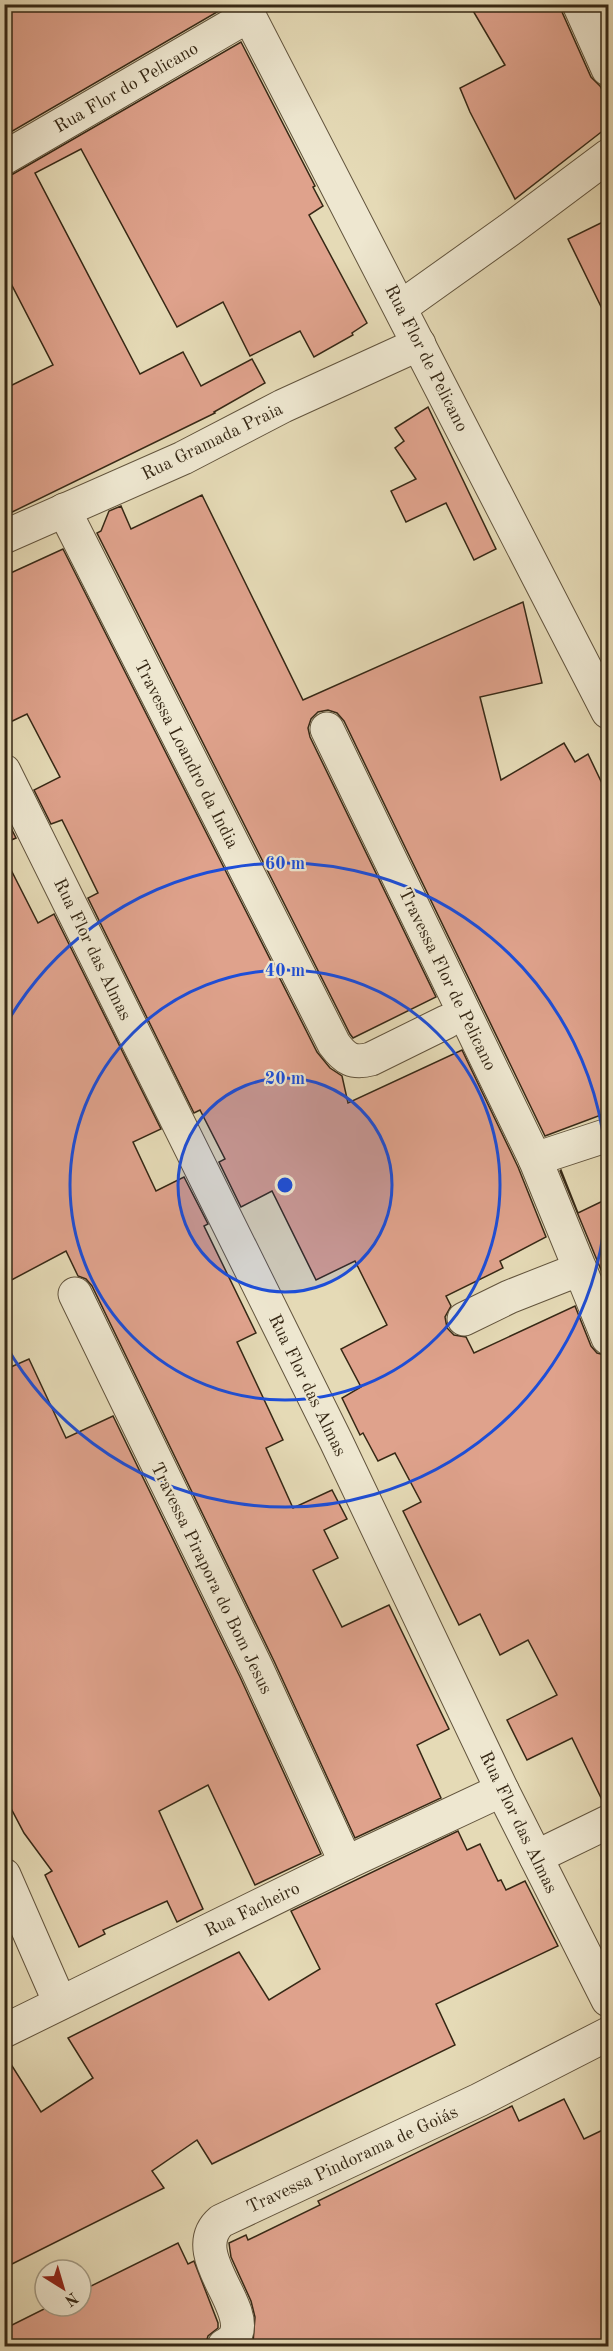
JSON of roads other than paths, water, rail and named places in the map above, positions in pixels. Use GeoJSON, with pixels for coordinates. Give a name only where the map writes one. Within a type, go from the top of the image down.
{"type":"FeatureCollection","features":[{"type":"Feature","properties":{"kind":"street"},"geometry":{"type":"LineString","coordinates":[[579,4],[602,36],[609,69]]}},
{"type":"Feature","properties":{"kind":"street","name":"Rua Flor do Pelicano"},"geometry":{"type":"LineString","coordinates":[[4,158],[246,10]]}},
{"type":"Feature","properties":{"kind":"street","name":"Rua Flor de Pelicano"},"geometry":{"type":"LineString","coordinates":[[246,10],[419,344],[599,670],[609,712]]}},
{"type":"Feature","properties":{"kind":"street"},"geometry":{"type":"LineString","coordinates":[[400,307],[609,156]]}},
{"type":"Feature","properties":{"kind":"street","name":"Rua Gramada Praia"},"geometry":{"type":"LineString","coordinates":[[4,537],[183,458],[283,406],[419,344]]}},
{"type":"Feature","properties":{"kind":"street","name":"Travessa Loandro da India"},"geometry":{"type":"LineString","coordinates":[[64,510],[334,1044],[342,1055],[349,1060],[360,1062],[371,1059],[446,1022]]}},
{"type":"Feature","properties":{"kind":"street","name":"Travessa Flor de Pelicano"},"geometry":{"type":"LineString","coordinates":[[327,729],[535,1159],[609,1338]]}},
{"type":"Feature","properties":{"kind":"street","name":"Rua Flor das Almas"},"geometry":{"type":"LineString","coordinates":[[4,771],[336,1441],[502,1790],[609,2000]]}},
{"type":"Feature","properties":{"kind":"street"},"geometry":{"type":"LineString","coordinates":[[535,1159],[609,1135]]}},
{"type":"Feature","properties":{"kind":"street"},"geometry":{"type":"LineString","coordinates":[[464,1319],[510,1297],[580,1269]]}},
{"type":"Feature","properties":{"kind":"street","name":"Travessa Pirapora do Bom Jesus"},"geometry":{"type":"LineString","coordinates":[[75,1294],[257,1669],[346,1863]]}},
{"type":"Feature","properties":{"kind":"street","name":"Rua Facheiro"},"geometry":{"type":"LineString","coordinates":[[4,2031],[346,1863],[502,1790]]}},
{"type":"Feature","properties":{"kind":"street"},"geometry":{"type":"LineString","coordinates":[[536,1857],[609,1822]]}},
{"type":"Feature","properties":{"kind":"street"},"geometry":{"type":"LineString","coordinates":[[4,1875],[60,2003]]}},
{"type":"Feature","properties":{"kind":"street","name":"Travessa Pindorama de Goiás"},"geometry":{"type":"LineString","coordinates":[[224,2346],[236,2335],[238,2327],[236,2316],[211,2257],[210,2242],[213,2229],[221,2221],[479,2100],[609,2034]]}}]}
